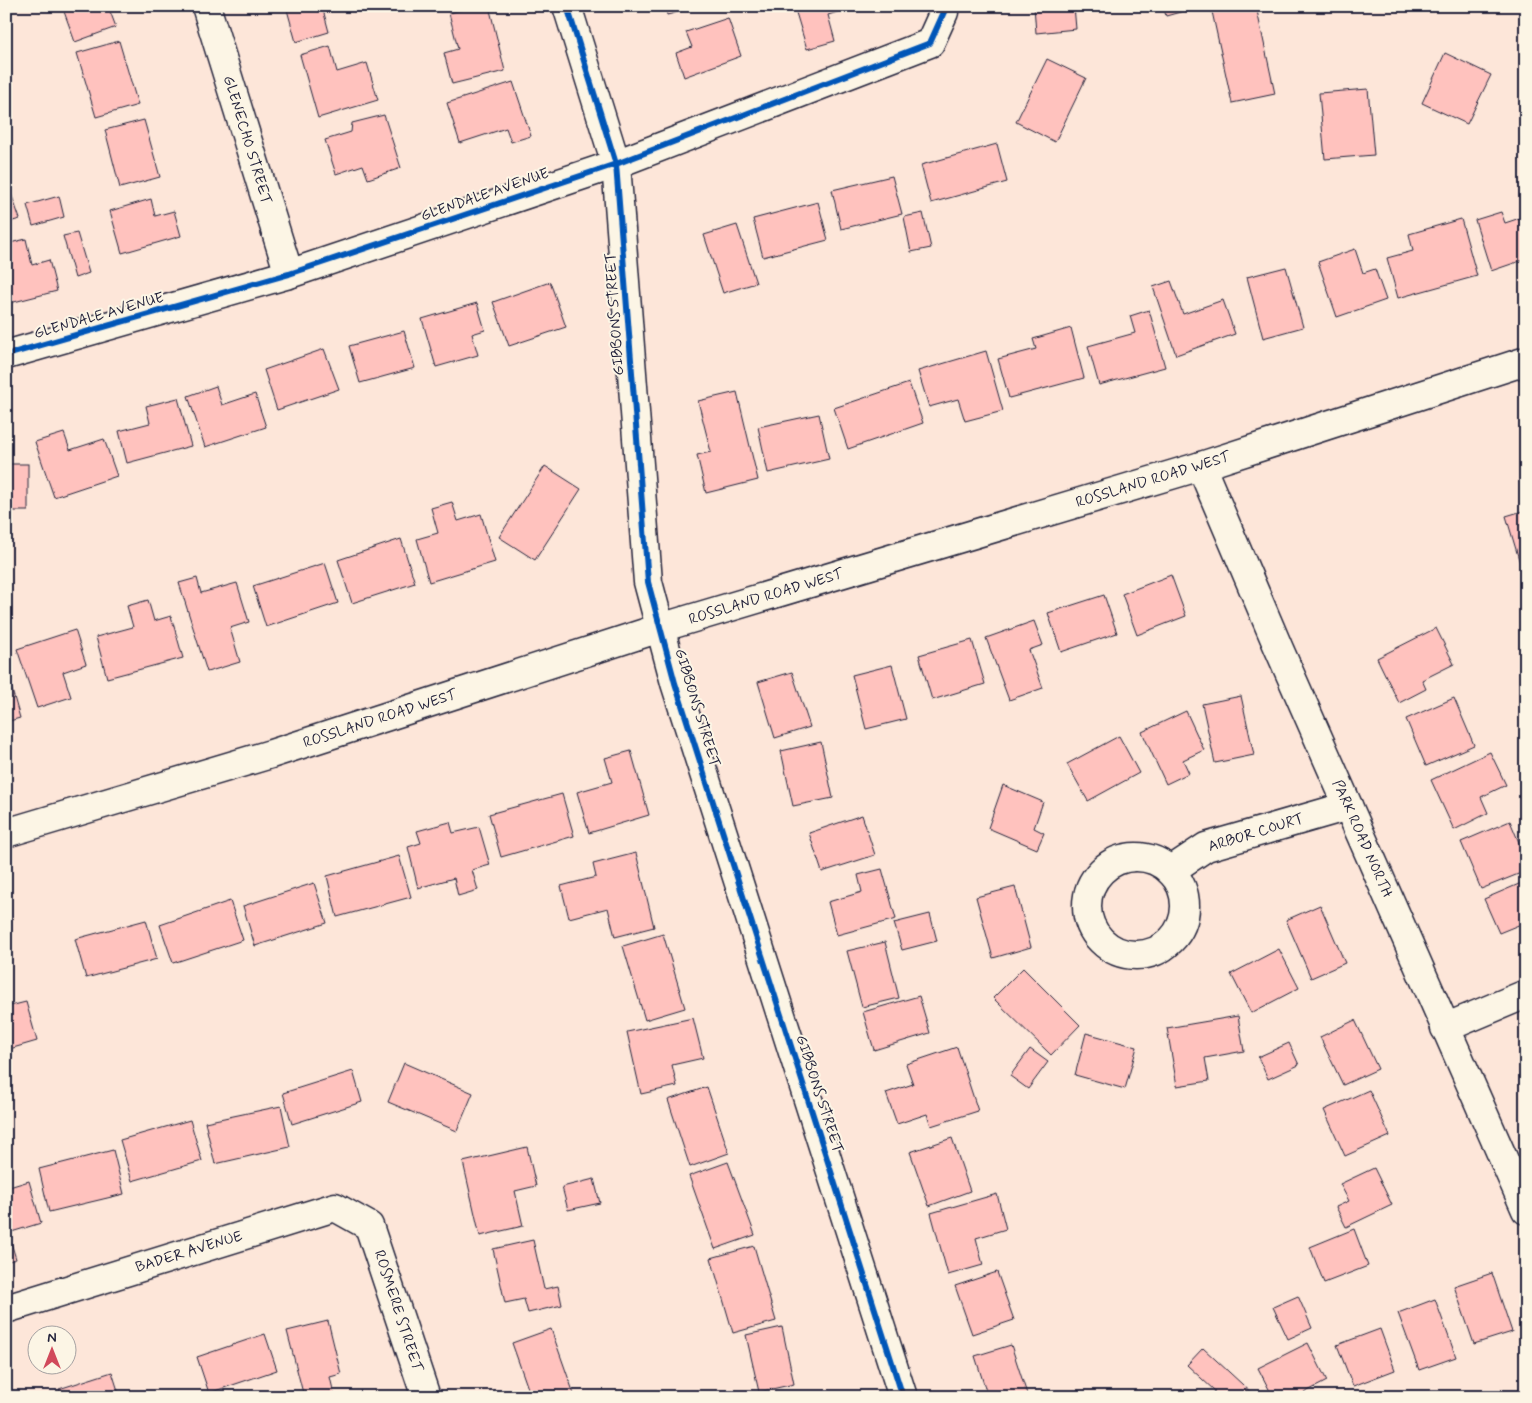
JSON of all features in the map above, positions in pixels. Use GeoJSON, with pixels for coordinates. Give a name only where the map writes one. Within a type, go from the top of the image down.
{"type":"FeatureCollection","features":[{"type":"Feature","properties":{"kind":"street","name":"GLENECHO STREET"},"geometry":{"type":"LineString","coordinates":[[206,6],[288,274]]}},
{"type":"Feature","properties":{"kind":"street","name":"GIBBONS STREET"},"geometry":{"type":"LineString","coordinates":[[567,6],[616,164],[648,582],[678,692],[903,1397]]}},
{"type":"Feature","properties":{"kind":"street","name":"GLENDALE AVENUE"},"geometry":{"type":"LineString","coordinates":[[6,355],[288,274],[616,164],[930,43],[943,9]]}},
{"type":"Feature","properties":{"kind":"street","name":"ROSSLAND ROAD WEST"},"geometry":{"type":"LineString","coordinates":[[6,833],[271,754],[660,628],[1201,466],[1526,361]]}},
{"type":"Feature","properties":{"kind":"street","name":"PARK ROAD NORTH"},"geometry":{"type":"LineString","coordinates":[[1201,466],[1526,1210]]}},
{"type":"Feature","properties":{"kind":"street","name":"ARBOR COURT"},"geometry":{"type":"LineString","coordinates":[[1170,870],[1206,847],[1348,806]]}},
{"type":"Feature","properties":{"kind":"street"},"geometry":{"type":"LineString","coordinates":[[1445,1028],[1526,994]]}},
{"type":"Feature","properties":{"kind":"street","name":"BADER AVENUE"},"geometry":{"type":"LineString","coordinates":[[6,1309],[335,1207],[369,1226]]}},
{"type":"Feature","properties":{"kind":"street","name":"ROSMERE STREET"},"geometry":{"type":"LineString","coordinates":[[369,1226],[426,1397]]}},
{"type":"Feature","properties":{"kind":"building"},"geometry":{"type":"Polygon","coordinates":[[[62,6],[108,6],[116,27],[75,42],[62,6]]]}},
{"type":"Feature","properties":{"kind":"building"},"geometry":{"type":"Polygon","coordinates":[[[286,6],[322,6],[329,32],[296,42],[286,6]]]}},
{"type":"Feature","properties":{"kind":"building"},"geometry":{"type":"Polygon","coordinates":[[[477,6],[489,6],[505,71],[452,84],[444,53],[458,49],[449,13],[477,6]]]}},
{"type":"Feature","properties":{"kind":"building"},"geometry":{"type":"Polygon","coordinates":[[[665,6],[701,6],[667,15],[665,6]]]}},
{"type":"Feature","properties":{"kind":"building"},"geometry":{"type":"Polygon","coordinates":[[[794,6],[857,6],[828,15],[835,41],[807,49],[794,6]]]}},
{"type":"Feature","properties":{"kind":"building"},"geometry":{"type":"Polygon","coordinates":[[[1034,6],[1074,6],[1076,29],[1036,33],[1034,6]]]}},
{"type":"Feature","properties":{"kind":"building"},"geometry":{"type":"Polygon","coordinates":[[[1163,6],[1197,6],[1198,7],[1166,16],[1163,6]]]}},
{"type":"Feature","properties":{"kind":"building"},"geometry":{"type":"Polygon","coordinates":[[[1256,6],[1275,94],[1232,103],[1211,7],[1256,6]]]}},
{"type":"Feature","properties":{"kind":"building"},"geometry":{"type":"Polygon","coordinates":[[[728,18],[741,56],[684,77],[676,53],[692,47],[686,32],[728,18]]]}},
{"type":"Feature","properties":{"kind":"building"},"geometry":{"type":"Polygon","coordinates":[[[119,41],[138,105],[96,117],[77,53],[119,41]]]}},
{"type":"Feature","properties":{"kind":"building"},"geometry":{"type":"Polygon","coordinates":[[[330,46],[337,72],[367,63],[378,100],[318,118],[300,55],[330,46]]]}},
{"type":"Feature","properties":{"kind":"building"},"geometry":{"type":"Polygon","coordinates":[[[1445,53],[1491,75],[1467,124],[1422,103],[1445,53]]]}},
{"type":"Feature","properties":{"kind":"building"},"geometry":{"type":"Polygon","coordinates":[[[1047,59],[1086,78],[1055,142],[1016,122],[1047,59]]]}},
{"type":"Feature","properties":{"kind":"building"},"geometry":{"type":"Polygon","coordinates":[[[513,82],[531,136],[511,142],[506,128],[460,143],[447,103],[513,82]]]}},
{"type":"Feature","properties":{"kind":"building"},"geometry":{"type":"Polygon","coordinates":[[[1368,89],[1374,155],[1325,159],[1319,93],[1368,89]]]}},
{"type":"Feature","properties":{"kind":"building"},"geometry":{"type":"Polygon","coordinates":[[[384,115],[401,168],[368,179],[363,165],[336,174],[325,140],[351,132],[352,123],[384,115]]]}},
{"type":"Feature","properties":{"kind":"building"},"geometry":{"type":"Polygon","coordinates":[[[144,120],[160,177],[120,188],[105,130],[144,120]]]}},
{"type":"Feature","properties":{"kind":"building"},"geometry":{"type":"Polygon","coordinates":[[[997,144],[1007,182],[931,203],[921,165],[997,144]]]}},
{"type":"Feature","properties":{"kind":"building"},"geometry":{"type":"Polygon","coordinates":[[[892,176],[902,214],[841,229],[832,190],[892,176]]]}},
{"type":"Feature","properties":{"kind":"building"},"geometry":{"type":"Polygon","coordinates":[[[6,179],[20,219],[6,223],[6,179]]]}},
{"type":"Feature","properties":{"kind":"building"},"geometry":{"type":"Polygon","coordinates":[[[59,196],[64,217],[33,226],[27,205],[59,196]]]}},
{"type":"Feature","properties":{"kind":"building"},"geometry":{"type":"Polygon","coordinates":[[[151,199],[155,216],[174,211],[181,236],[122,253],[110,211],[151,199]]]}},
{"type":"Feature","properties":{"kind":"building"},"geometry":{"type":"Polygon","coordinates":[[[818,202],[828,240],[763,257],[753,219],[818,202]]]}},
{"type":"Feature","properties":{"kind":"building"},"geometry":{"type":"Polygon","coordinates":[[[1501,212],[1505,223],[1526,216],[1526,259],[1491,271],[1475,220],[1501,212]]]}},
{"type":"Feature","properties":{"kind":"building"},"geometry":{"type":"Polygon","coordinates":[[[923,213],[931,248],[911,252],[904,217],[923,213]]]}},
{"type":"Feature","properties":{"kind":"building"},"geometry":{"type":"Polygon","coordinates":[[[1461,219],[1477,276],[1398,298],[1387,258],[1413,251],[1409,234],[1461,219]]]}},
{"type":"Feature","properties":{"kind":"building"},"geometry":{"type":"Polygon","coordinates":[[[737,225],[756,283],[723,293],[704,235],[737,225]]]}},
{"type":"Feature","properties":{"kind":"building"},"geometry":{"type":"Polygon","coordinates":[[[77,233],[89,273],[75,278],[63,236],[77,233]]]}},
{"type":"Feature","properties":{"kind":"building"},"geometry":{"type":"Polygon","coordinates":[[[26,239],[32,265],[49,260],[57,291],[6,304],[6,244],[26,239]]]}},
{"type":"Feature","properties":{"kind":"building"},"geometry":{"type":"Polygon","coordinates":[[[1355,249],[1363,273],[1375,269],[1386,300],[1337,317],[1318,262],[1355,249]]]}},
{"type":"Feature","properties":{"kind":"building"},"geometry":{"type":"Polygon","coordinates":[[[1286,267],[1303,327],[1263,338],[1247,277],[1286,267]]]}},
{"type":"Feature","properties":{"kind":"building"},"geometry":{"type":"Polygon","coordinates":[[[1171,281],[1183,314],[1223,300],[1235,334],[1176,355],[1153,287],[1171,281]]]}},
{"type":"Feature","properties":{"kind":"building"},"geometry":{"type":"Polygon","coordinates":[[[550,282],[566,327],[509,346],[493,302],[550,282]]]}},
{"type":"Feature","properties":{"kind":"building"},"geometry":{"type":"Polygon","coordinates":[[[477,303],[485,330],[472,334],[478,355],[436,367],[422,319],[477,303]]]}},
{"type":"Feature","properties":{"kind":"building"},"geometry":{"type":"Polygon","coordinates":[[[1149,310],[1165,367],[1099,385],[1088,346],[1135,333],[1130,316],[1149,310]]]}},
{"type":"Feature","properties":{"kind":"building"},"geometry":{"type":"Polygon","coordinates":[[[1071,328],[1084,378],[1009,398],[998,359],[1036,349],[1033,339],[1071,328]]]}},
{"type":"Feature","properties":{"kind":"building"},"geometry":{"type":"Polygon","coordinates":[[[404,331],[415,368],[360,383],[349,346],[404,331]]]}},
{"type":"Feature","properties":{"kind":"building"},"geometry":{"type":"Polygon","coordinates":[[[324,349],[339,389],[277,410],[264,370],[324,349]]]}},
{"type":"Feature","properties":{"kind":"building"},"geometry":{"type":"Polygon","coordinates":[[[986,351],[1003,411],[965,421],[958,399],[929,407],[918,371],[986,351]]]}},
{"type":"Feature","properties":{"kind":"building"},"geometry":{"type":"Polygon","coordinates":[[[909,383],[923,423],[848,449],[834,408],[909,383]]]}},
{"type":"Feature","properties":{"kind":"building"},"geometry":{"type":"Polygon","coordinates":[[[216,386],[222,405],[255,394],[266,427],[205,447],[188,396],[216,386]]]}},
{"type":"Feature","properties":{"kind":"building"},"geometry":{"type":"Polygon","coordinates":[[[737,392],[758,480],[706,493],[697,455],[711,452],[698,401],[737,392]]]}},
{"type":"Feature","properties":{"kind":"building"},"geometry":{"type":"Polygon","coordinates":[[[178,398],[191,446],[127,463],[119,431],[150,423],[146,406],[178,398]]]}},
{"type":"Feature","properties":{"kind":"building"},"geometry":{"type":"Polygon","coordinates":[[[819,414],[829,459],[768,473],[758,427],[819,414]]]}},
{"type":"Feature","properties":{"kind":"building"},"geometry":{"type":"Polygon","coordinates":[[[64,433],[70,450],[104,439],[117,476],[54,497],[35,442],[64,433]]]}},
{"type":"Feature","properties":{"kind":"building"},"geometry":{"type":"Polygon","coordinates":[[[6,464],[28,464],[28,511],[6,511],[6,464]]]}},
{"type":"Feature","properties":{"kind":"building"},"geometry":{"type":"Polygon","coordinates":[[[545,466],[581,489],[535,560],[499,537],[545,466]]]}},
{"type":"Feature","properties":{"kind":"building"},"geometry":{"type":"Polygon","coordinates":[[[452,502],[458,521],[481,514],[495,562],[429,582],[417,539],[438,533],[431,508],[452,502]]]}},
{"type":"Feature","properties":{"kind":"building"},"geometry":{"type":"Polygon","coordinates":[[[1526,510],[1526,583],[1506,516],[1526,510]]]}},
{"type":"Feature","properties":{"kind":"building"},"geometry":{"type":"Polygon","coordinates":[[[401,539],[415,583],[352,603],[338,560],[401,539]]]}},
{"type":"Feature","properties":{"kind":"building"},"geometry":{"type":"Polygon","coordinates":[[[325,563],[338,603],[266,627],[253,586],[325,563]]]}},
{"type":"Feature","properties":{"kind":"building"},"geometry":{"type":"Polygon","coordinates":[[[1171,575],[1186,616],[1137,635],[1122,594],[1171,575]]]}},
{"type":"Feature","properties":{"kind":"building"},"geometry":{"type":"Polygon","coordinates":[[[197,578],[201,593],[237,583],[249,622],[230,628],[240,662],[207,672],[179,583],[197,578]]]}},
{"type":"Feature","properties":{"kind":"building"},"geometry":{"type":"Polygon","coordinates":[[[1104,595],[1117,633],[1061,652],[1048,613],[1104,595]]]}},
{"type":"Feature","properties":{"kind":"building"},"geometry":{"type":"Polygon","coordinates":[[[148,600],[154,621],[171,616],[183,658],[107,678],[96,637],[133,627],[127,606],[148,600]]]}},
{"type":"Feature","properties":{"kind":"building"},"geometry":{"type":"Polygon","coordinates":[[[1034,621],[1043,645],[1029,650],[1043,688],[1009,700],[986,638],[1034,621]]]}},
{"type":"Feature","properties":{"kind":"building"},"geometry":{"type":"Polygon","coordinates":[[[1436,628],[1454,664],[1422,680],[1426,689],[1399,703],[1377,658],[1436,628]]]}},
{"type":"Feature","properties":{"kind":"building"},"geometry":{"type":"Polygon","coordinates":[[[75,630],[86,664],[63,672],[71,697],[37,708],[17,649],[75,630]]]}},
{"type":"Feature","properties":{"kind":"building"},"geometry":{"type":"Polygon","coordinates":[[[972,640],[985,684],[932,700],[919,655],[972,640]]]}},
{"type":"Feature","properties":{"kind":"building"},"geometry":{"type":"Polygon","coordinates":[[[892,665],[906,719],[866,729],[852,675],[892,665]]]}},
{"type":"Feature","properties":{"kind":"building"},"geometry":{"type":"Polygon","coordinates":[[[6,669],[20,718],[6,722],[6,669]]]}},
{"type":"Feature","properties":{"kind":"building"},"geometry":{"type":"Polygon","coordinates":[[[792,672],[810,727],[775,738],[758,682],[792,672]]]}},
{"type":"Feature","properties":{"kind":"building"},"geometry":{"type":"Polygon","coordinates":[[[1241,696],[1254,755],[1215,763],[1202,704],[1241,696]]]}},
{"type":"Feature","properties":{"kind":"building"},"geometry":{"type":"Polygon","coordinates":[[[1454,698],[1474,745],[1426,766],[1406,719],[1454,698]]]}},
{"type":"Feature","properties":{"kind":"building"},"geometry":{"type":"Polygon","coordinates":[[[1186,711],[1204,750],[1183,760],[1189,773],[1166,784],[1142,732],[1186,711]]]}},
{"type":"Feature","properties":{"kind":"building"},"geometry":{"type":"Polygon","coordinates":[[[1119,736],[1139,773],[1088,801],[1067,764],[1119,736]]]}},
{"type":"Feature","properties":{"kind":"building"},"geometry":{"type":"Polygon","coordinates":[[[821,742],[833,798],[793,806],[781,751],[821,742]]]}},
{"type":"Feature","properties":{"kind":"building"},"geometry":{"type":"Polygon","coordinates":[[[631,751],[649,815],[589,833],[577,792],[612,782],[605,758],[631,751]]]}},
{"type":"Feature","properties":{"kind":"building"},"geometry":{"type":"Polygon","coordinates":[[[1490,752],[1506,785],[1481,797],[1488,813],[1454,830],[1431,780],[1490,752]]]}},
{"type":"Feature","properties":{"kind":"building"},"geometry":{"type":"Polygon","coordinates":[[[1003,785],[1043,802],[1034,828],[1044,833],[1037,849],[988,828],[1003,785]]]}},
{"type":"Feature","properties":{"kind":"building"},"geometry":{"type":"Polygon","coordinates":[[[562,794],[574,836],[501,857],[489,814],[562,794]]]}},
{"type":"Feature","properties":{"kind":"building"},"geometry":{"type":"Polygon","coordinates":[[[862,815],[875,855],[822,872],[809,833],[862,815]]]}},
{"type":"Feature","properties":{"kind":"building"},"geometry":{"type":"Polygon","coordinates":[[[1510,821],[1526,859],[1526,871],[1481,889],[1461,842],[1510,821]]]}},
{"type":"Feature","properties":{"kind":"building"},"geometry":{"type":"Polygon","coordinates":[[[450,822],[453,833],[479,827],[490,865],[472,870],[478,890],[458,896],[454,878],[418,888],[408,847],[421,843],[417,831],[450,822]]]}},
{"type":"Feature","properties":{"kind":"building"},"geometry":{"type":"Polygon","coordinates":[[[636,853],[654,927],[615,937],[608,908],[569,918],[561,886],[596,877],[593,864],[636,853]]]}},
{"type":"Feature","properties":{"kind":"building"},"geometry":{"type":"Polygon","coordinates":[[[399,856],[411,897],[337,917],[327,876],[399,856]]]}},
{"type":"Feature","properties":{"kind":"building"},"geometry":{"type":"Polygon","coordinates":[[[882,869],[896,919],[837,935],[828,902],[862,892],[858,875],[882,869]]]}},
{"type":"Feature","properties":{"kind":"building"},"geometry":{"type":"Polygon","coordinates":[[[1526,881],[1526,922],[1499,933],[1484,899],[1526,881]]]}},
{"type":"Feature","properties":{"kind":"building"},"geometry":{"type":"Polygon","coordinates":[[[314,883],[327,923],[255,946],[243,906],[314,883]]]}},
{"type":"Feature","properties":{"kind":"building"},"geometry":{"type":"Polygon","coordinates":[[[1015,887],[1031,947],[993,958],[976,897],[1015,887]]]}},
{"type":"Feature","properties":{"kind":"building"},"geometry":{"type":"Polygon","coordinates":[[[230,901],[243,940],[173,963],[160,925],[230,901]]]}},
{"type":"Feature","properties":{"kind":"building"},"geometry":{"type":"Polygon","coordinates":[[[1320,905],[1345,963],[1311,978],[1286,920],[1320,905]]]}},
{"type":"Feature","properties":{"kind":"building"},"geometry":{"type":"Polygon","coordinates":[[[930,914],[937,941],[902,950],[894,923],[930,914]]]}},
{"type":"Feature","properties":{"kind":"building"},"geometry":{"type":"Polygon","coordinates":[[[146,920],[157,959],[86,978],[75,939],[146,920]]]}},
{"type":"Feature","properties":{"kind":"building"},"geometry":{"type":"Polygon","coordinates":[[[663,934],[685,1008],[645,1020],[623,946],[663,934]]]}},
{"type":"Feature","properties":{"kind":"building"},"geometry":{"type":"Polygon","coordinates":[[[885,942],[899,998],[862,1007],[847,951],[885,942]]]}},
{"type":"Feature","properties":{"kind":"building"},"geometry":{"type":"Polygon","coordinates":[[[1279,949],[1299,988],[1251,1013],[1231,974],[1279,949]]]}},
{"type":"Feature","properties":{"kind":"building"},"geometry":{"type":"Polygon","coordinates":[[[1023,968],[1080,1025],[1051,1055],[993,998],[1023,968]]]}},
{"type":"Feature","properties":{"kind":"building"},"geometry":{"type":"Polygon","coordinates":[[[919,996],[930,1033],[874,1050],[863,1012],[919,996]]]}},
{"type":"Feature","properties":{"kind":"building"},"geometry":{"type":"Polygon","coordinates":[[[26,1002],[37,1041],[6,1050],[6,1007],[26,1002]]]}},
{"type":"Feature","properties":{"kind":"building"},"geometry":{"type":"Polygon","coordinates":[[[1238,1016],[1244,1051],[1205,1058],[1209,1081],[1177,1086],[1167,1028],[1238,1016]]]}},
{"type":"Feature","properties":{"kind":"building"},"geometry":{"type":"Polygon","coordinates":[[[693,1018],[703,1058],[672,1065],[677,1086],[641,1094],[627,1032],[693,1018]]]}},
{"type":"Feature","properties":{"kind":"building"},"geometry":{"type":"Polygon","coordinates":[[[1355,1020],[1378,1069],[1343,1085],[1320,1037],[1355,1020]]]}},
{"type":"Feature","properties":{"kind":"building"},"geometry":{"type":"Polygon","coordinates":[[[1086,1033],[1137,1047],[1125,1089],[1075,1075],[1086,1033]]]}},
{"type":"Feature","properties":{"kind":"building"},"geometry":{"type":"Polygon","coordinates":[[[1289,1043],[1299,1065],[1268,1079],[1258,1057],[1289,1043]]]}},
{"type":"Feature","properties":{"kind":"building"},"geometry":{"type":"Polygon","coordinates":[[[957,1047],[978,1111],[931,1126],[927,1114],[897,1124],[886,1093],[913,1084],[906,1064],[957,1047]]]}},
{"type":"Feature","properties":{"kind":"building"},"geometry":{"type":"Polygon","coordinates":[[[1030,1049],[1048,1062],[1028,1089],[1010,1076],[1030,1049]]]}},
{"type":"Feature","properties":{"kind":"building"},"geometry":{"type":"Polygon","coordinates":[[[404,1063],[473,1093],[457,1131],[388,1102],[404,1063]]]}},
{"type":"Feature","properties":{"kind":"building"},"geometry":{"type":"Polygon","coordinates":[[[353,1071],[362,1102],[292,1124],[283,1093],[353,1071]]]}},
{"type":"Feature","properties":{"kind":"building"},"geometry":{"type":"Polygon","coordinates":[[[707,1087],[729,1153],[690,1167],[668,1100],[707,1087]]]}},
{"type":"Feature","properties":{"kind":"building"},"geometry":{"type":"Polygon","coordinates":[[[1369,1090],[1390,1136],[1345,1156],[1324,1110],[1369,1090]]]}},
{"type":"Feature","properties":{"kind":"building"},"geometry":{"type":"Polygon","coordinates":[[[281,1106],[290,1147],[215,1164],[205,1122],[281,1106]]]}},
{"type":"Feature","properties":{"kind":"building"},"geometry":{"type":"Polygon","coordinates":[[[190,1120],[202,1161],[132,1181],[120,1140],[190,1120]]]}},
{"type":"Feature","properties":{"kind":"building"},"geometry":{"type":"Polygon","coordinates":[[[952,1138],[970,1191],[929,1206],[910,1152],[952,1138]]]}},
{"type":"Feature","properties":{"kind":"building"},"geometry":{"type":"Polygon","coordinates":[[[527,1147],[536,1186],[515,1191],[523,1226],[480,1236],[463,1162],[527,1147]]]}},
{"type":"Feature","properties":{"kind":"building"},"geometry":{"type":"Polygon","coordinates":[[[113,1150],[124,1194],[49,1212],[39,1169],[113,1150]]]}},
{"type":"Feature","properties":{"kind":"building"},"geometry":{"type":"Polygon","coordinates":[[[728,1162],[755,1235],[715,1249],[689,1176],[728,1162]]]}},
{"type":"Feature","properties":{"kind":"building"},"geometry":{"type":"Polygon","coordinates":[[[1374,1168],[1392,1205],[1346,1227],[1336,1207],[1349,1201],[1340,1184],[1374,1168]]]}},
{"type":"Feature","properties":{"kind":"building"},"geometry":{"type":"Polygon","coordinates":[[[594,1179],[600,1203],[568,1210],[562,1187],[594,1179]]]}},
{"type":"Feature","properties":{"kind":"building"},"geometry":{"type":"Polygon","coordinates":[[[29,1181],[41,1223],[8,1233],[16,1259],[6,1262],[6,1188],[29,1181]]]}},
{"type":"Feature","properties":{"kind":"building"},"geometry":{"type":"Polygon","coordinates":[[[997,1194],[1006,1229],[976,1238],[983,1265],[948,1275],[931,1213],[997,1194]]]}},
{"type":"Feature","properties":{"kind":"building"},"geometry":{"type":"Polygon","coordinates":[[[1354,1229],[1368,1266],[1324,1283],[1310,1247],[1354,1229]]]}},
{"type":"Feature","properties":{"kind":"building"},"geometry":{"type":"Polygon","coordinates":[[[533,1240],[544,1289],[558,1286],[562,1305],[528,1313],[524,1299],[505,1303],[493,1249],[533,1240]]]}},
{"type":"Feature","properties":{"kind":"building"},"geometry":{"type":"Polygon","coordinates":[[[754,1246],[776,1321],[733,1333],[711,1258],[754,1246]]]}},
{"type":"Feature","properties":{"kind":"building"},"geometry":{"type":"Polygon","coordinates":[[[997,1272],[1014,1320],[972,1334],[955,1286],[997,1272]]]}},
{"type":"Feature","properties":{"kind":"building"},"geometry":{"type":"Polygon","coordinates":[[[1492,1273],[1512,1332],[1474,1344],[1454,1286],[1492,1273]]]}},
{"type":"Feature","properties":{"kind":"building"},"geometry":{"type":"Polygon","coordinates":[[[1298,1296],[1312,1328],[1288,1339],[1273,1307],[1298,1296]]]}},
{"type":"Feature","properties":{"kind":"building"},"geometry":{"type":"Polygon","coordinates":[[[1435,1299],[1456,1357],[1419,1370],[1398,1313],[1435,1299]]]}},
{"type":"Feature","properties":{"kind":"building"},"geometry":{"type":"Polygon","coordinates":[[[328,1321],[341,1374],[330,1377],[334,1394],[321,1397],[304,1397],[287,1331],[328,1321]]]}},
{"type":"Feature","properties":{"kind":"building"},"geometry":{"type":"Polygon","coordinates":[[[782,1327],[794,1384],[759,1392],[746,1335],[782,1327]]]}},
{"type":"Feature","properties":{"kind":"building"},"geometry":{"type":"Polygon","coordinates":[[[551,1329],[575,1397],[531,1397],[512,1343],[551,1329]]]}},
{"type":"Feature","properties":{"kind":"building"},"geometry":{"type":"Polygon","coordinates":[[[1380,1329],[1395,1370],[1353,1386],[1337,1345],[1380,1329]]]}},
{"type":"Feature","properties":{"kind":"building"},"geometry":{"type":"Polygon","coordinates":[[[265,1334],[277,1370],[209,1393],[197,1357],[265,1334]]]}},
{"type":"Feature","properties":{"kind":"building"},"geometry":{"type":"Polygon","coordinates":[[[1308,1343],[1327,1381],[1296,1397],[1273,1397],[1258,1368],[1308,1343]]]}},
{"type":"Feature","properties":{"kind":"building"},"geometry":{"type":"Polygon","coordinates":[[[1011,1345],[1028,1397],[988,1397],[975,1356],[1011,1345]]]}},
{"type":"Feature","properties":{"kind":"building"},"geometry":{"type":"Polygon","coordinates":[[[1203,1348],[1256,1397],[1209,1397],[1215,1391],[1187,1365],[1203,1348]]]}},
{"type":"Feature","properties":{"kind":"building"},"geometry":{"type":"Polygon","coordinates":[[[112,1372],[120,1397],[62,1397],[59,1389],[112,1372]]]}},
{"type":"Feature","properties":{"kind":"cycle path"},"geometry":{"type":"LineString","coordinates":[[567,6],[616,164],[648,582],[675,683],[903,1397]]}},
{"type":"Feature","properties":{"kind":"cycle path"},"geometry":{"type":"LineString","coordinates":[[6,355],[289,274],[616,164],[930,43],[944,12],[942,6]]}}]}
